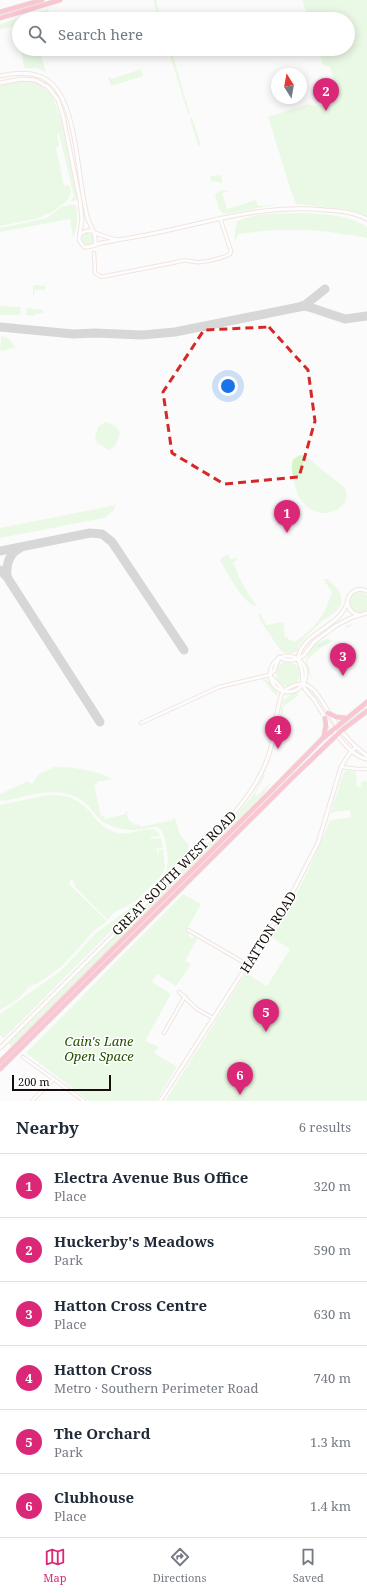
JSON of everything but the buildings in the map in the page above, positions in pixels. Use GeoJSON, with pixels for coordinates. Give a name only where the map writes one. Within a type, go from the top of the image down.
{"type":"FeatureCollection","features":[{"type":"Feature","properties":{"kind":"highway"},"geometry":{"type":"LineString","coordinates":[[0,12],[42,0]]}},
{"type":"Feature","properties":{"kind":"highway"},"geometry":{"type":"LineString","coordinates":[[20,12],[60,0]]}},
{"type":"Feature","properties":{"kind":"highway"},"geometry":{"type":"LineString","coordinates":[[0,18],[12,14]]}},
{"type":"Feature","properties":{"kind":"highway","name":"GREAT SOUTH WEST ROAD"},"geometry":{"type":"LineString","coordinates":[[0,1062],[322,739],[331,728],[367,702]]}},
{"type":"Feature","properties":{"kind":"highway","name":"GREAT SOUTH WEST ROAD"},"geometry":{"type":"LineString","coordinates":[[0,1069],[273,797],[337,735],[343,732],[367,711]]}},
{"type":"Feature","properties":{"kind":"highway"},"geometry":{"type":"LineString","coordinates":[[328,713],[336,717],[346,718]]}},
{"type":"Feature","properties":{"kind":"highway"},"geometry":{"type":"LineString","coordinates":[[322,739],[326,730],[325,718]]}},
{"type":"Feature","properties":{"kind":"street"},"geometry":{"type":"LineString","coordinates":[[0,76],[17,73],[36,75],[49,82],[59,92],[71,122],[86,213],[94,232],[95,245]]}},
{"type":"Feature","properties":{"kind":"street"},"geometry":{"type":"LineString","coordinates":[[0,82],[21,78],[35,80],[46,85],[56,96],[63,116],[79,195],[82,218],[79,240],[82,246],[88,248],[116,240],[220,218],[268,210],[304,208],[343,211],[367,219]]}},
{"type":"Feature","properties":{"kind":"street"},"geometry":{"type":"LineString","coordinates":[[94,254],[94,273],[100,276],[178,262],[184,259],[198,262],[226,256],[230,251],[220,218]]}},
{"type":"Feature","properties":{"kind":"street"},"geometry":{"type":"LineString","coordinates":[[80,234],[86,231],[94,232],[116,240]]}},
{"type":"Feature","properties":{"kind":"street"},"geometry":{"type":"LineString","coordinates":[[298,659],[299,653],[308,641],[341,614],[348,603],[348,598],[352,592],[361,589],[367,590]]}},
{"type":"Feature","properties":{"kind":"street"},"geometry":{"type":"LineString","coordinates":[[348,603],[352,612],[362,615]]}},
{"type":"Feature","properties":{"kind":"street"},"geometry":{"type":"LineString","coordinates":[[269,675],[271,667],[279,657],[292,660],[298,659],[304,655],[314,642],[330,629],[348,619],[367,614]]}},
{"type":"Feature","properties":{"kind":"street"},"geometry":{"type":"LineString","coordinates":[[298,659],[303,663],[306,673],[306,678],[303,684]]}},
{"type":"Feature","properties":{"kind":"street"},"geometry":{"type":"LineString","coordinates":[[269,675],[283,691]]}},
{"type":"Feature","properties":{"kind":"street"},"geometry":{"type":"LineString","coordinates":[[141,723],[219,687],[269,675]]}},
{"type":"Feature","properties":{"kind":"street"},"geometry":{"type":"LineString","coordinates":[[0,1048],[220,829],[246,799],[257,781],[268,756],[283,691],[297,684],[303,684],[311,687],[336,724],[367,758]]}},
{"type":"Feature","properties":{"kind":"street"},"geometry":{"type":"LineString","coordinates":[[303,684],[337,735],[352,751],[359,756],[367,758]]}},
{"type":"Feature","properties":{"kind":"street","name":"HATTON ROAD"},"geometry":{"type":"LineString","coordinates":[[160,1101],[286,905],[311,857],[326,817],[341,766],[356,747]]}},
{"type":"Feature","properties":{"kind":"street"},"geometry":{"type":"LineString","coordinates":[[341,766],[367,769]]}},
{"type":"Feature","properties":{"kind":"street"},"geometry":{"type":"LineString","coordinates":[[188,930],[248,965]]}},
{"type":"Feature","properties":{"kind":"street"},"geometry":{"type":"LineString","coordinates":[[179,992],[185,996],[197,1009],[214,1019]]}},
{"type":"Feature","properties":{"kind":"street"},"geometry":{"type":"LineString","coordinates":[[164,1034],[185,996]]}},
{"type":"Feature","properties":{"kind":"street"},"geometry":{"type":"LineString","coordinates":[[23,1057],[84,1101]]}},
{"type":"Feature","properties":{"kind":"street"},"geometry":{"type":"LineString","coordinates":[[32,1101],[54,1079]]}},
{"type":"Feature","properties":{"kind":"highlighted area"},"geometry":{"type":"Polygon","coordinates":[[[269,327],[308,370],[315,421],[299,477],[224,484],[172,453],[163,392],[204,330],[269,327]]]}},
{"type":"Feature","properties":{"kind":"green space"},"geometry":{"type":"Polygon","coordinates":[[[153,0],[156,0],[159,12],[157,12],[153,0]]]}},
{"type":"Feature","properties":{"kind":"green space"},"geometry":{"type":"Polygon","coordinates":[[[302,0],[367,0],[367,217],[344,209],[296,204],[268,117],[308,104],[316,106],[340,99],[330,67],[323,65],[320,56],[355,56],[355,12],[306,12],[302,0]]]}},
{"type":"Feature","properties":{"kind":"green space"},"geometry":{"type":"Polygon","coordinates":[[[48,9],[49,12],[38,12],[48,9]]]}},
{"type":"Feature","properties":{"kind":"green space"},"geometry":{"type":"Polygon","coordinates":[[[12,20],[12,27],[0,29],[0,24],[12,20]]]}},
{"type":"Feature","properties":{"kind":"green space"},"geometry":{"type":"Polygon","coordinates":[[[22,56],[41,56],[46,72],[37,68],[24,68],[22,56]]]}},
{"type":"Feature","properties":{"kind":"green space"},"geometry":{"type":"Polygon","coordinates":[[[170,56],[173,56],[190,114],[188,114],[170,56]]]}},
{"type":"Feature","properties":{"kind":"green space"},"geometry":{"type":"Polygon","coordinates":[[[141,69],[143,76],[111,86],[108,77],[111,79],[141,69]]]}},
{"type":"Feature","properties":{"kind":"green space"},"geometry":{"type":"Polygon","coordinates":[[[21,81],[31,81],[39,84],[52,95],[61,119],[78,199],[71,202],[74,197],[59,134],[57,134],[59,146],[56,148],[64,186],[69,185],[71,192],[67,201],[51,213],[45,214],[40,218],[0,226],[0,85],[21,81]]]}},
{"type":"Feature","properties":{"kind":"green space"},"geometry":{"type":"Polygon","coordinates":[[[192,117],[201,145],[200,146],[198,145],[190,119],[192,117]]]}},
{"type":"Feature","properties":{"kind":"green space"},"geometry":{"type":"Polygon","coordinates":[[[221,175],[223,183],[211,181],[210,179],[211,176],[221,175]]]}},
{"type":"Feature","properties":{"kind":"green space"},"geometry":{"type":"Polygon","coordinates":[[[224,190],[229,191],[222,193],[227,209],[256,200],[258,206],[279,204],[227,214],[222,213],[219,209],[215,195],[224,190]]]}},
{"type":"Feature","properties":{"kind":"green space"},"geometry":{"type":"Polygon","coordinates":[[[76,205],[77,214],[77,225],[73,238],[70,219],[0,232],[0,228],[47,218],[61,207],[76,205]]]}},
{"type":"Feature","properties":{"kind":"green space"},"geometry":{"type":"Polygon","coordinates":[[[302,213],[343,217],[359,222],[367,227],[367,238],[329,232],[278,230],[238,234],[234,244],[237,221],[252,216],[302,213]]]}},
{"type":"Feature","properties":{"kind":"green space"},"geometry":{"type":"Polygon","coordinates":[[[90,233],[93,234],[93,244],[86,245],[83,244],[82,237],[83,234],[90,233]]]}},
{"type":"Feature","properties":{"kind":"green space"},"geometry":{"type":"Polygon","coordinates":[[[33,285],[45,286],[45,290],[35,290],[33,296],[33,285]]]}},
{"type":"Feature","properties":{"kind":"green space"},"geometry":{"type":"Polygon","coordinates":[[[0,306],[21,307],[20,315],[0,315],[0,306]]]}},
{"type":"Feature","properties":{"kind":"green space"},"geometry":{"type":"Polygon","coordinates":[[[27,308],[43,310],[43,313],[35,314],[35,316],[26,315],[27,308]]]}},
{"type":"Feature","properties":{"kind":"green space"},"geometry":{"type":"Polygon","coordinates":[[[1,336],[10,340],[15,348],[0,351],[1,336]]]}},
{"type":"Feature","properties":{"kind":"green space"},"geometry":{"type":"Polygon","coordinates":[[[105,422],[110,423],[118,429],[120,433],[115,446],[109,450],[97,443],[95,438],[98,427],[105,422]]]}},
{"type":"Feature","properties":{"kind":"green space"},"geometry":{"type":"Polygon","coordinates":[[[301,455],[305,456],[344,487],[347,498],[345,503],[338,509],[332,512],[320,513],[314,511],[303,503],[297,492],[292,472],[292,462],[301,455]]]}},
{"type":"Feature","properties":{"kind":"green space"},"geometry":{"type":"Polygon","coordinates":[[[116,505],[113,511],[104,518],[0,538],[0,528],[116,505]]]}},
{"type":"Feature","properties":{"kind":"green space"},"geometry":{"type":"Polygon","coordinates":[[[229,555],[230,559],[237,558],[237,560],[233,562],[238,574],[258,607],[252,605],[241,595],[220,561],[222,557],[229,555]]]}},
{"type":"Feature","properties":{"kind":"green space"},"geometry":{"type":"Polygon","coordinates":[[[323,579],[328,579],[339,591],[342,599],[339,608],[308,635],[298,647],[299,649],[297,651],[291,654],[282,652],[261,622],[258,614],[260,613],[266,625],[283,622],[285,637],[288,637],[289,640],[296,641],[315,625],[326,608],[332,592],[323,579]]]}},
{"type":"Feature","properties":{"kind":"green space"},"geometry":{"type":"Polygon","coordinates":[[[362,592],[367,595],[367,610],[358,613],[350,607],[350,601],[355,593],[362,592]]]}},
{"type":"Feature","properties":{"kind":"green space"},"geometry":{"type":"Polygon","coordinates":[[[326,639],[333,641],[319,649],[307,660],[310,650],[314,645],[326,639]]]}},
{"type":"Feature","properties":{"kind":"green space"},"geometry":{"type":"Polygon","coordinates":[[[307,660],[312,679],[307,666],[307,660]]]}},
{"type":"Feature","properties":{"kind":"green space"},"geometry":{"type":"Polygon","coordinates":[[[288,662],[297,665],[300,674],[297,683],[288,686],[279,683],[276,674],[279,665],[288,662]]]}},
{"type":"Feature","properties":{"kind":"green space"},"geometry":{"type":"Polygon","coordinates":[[[262,679],[265,679],[272,684],[278,695],[276,695],[262,679]]]}},
{"type":"Feature","properties":{"kind":"green space"},"geometry":{"type":"Polygon","coordinates":[[[298,692],[298,696],[284,706],[282,702],[288,696],[298,692]]]}},
{"type":"Feature","properties":{"kind":"green space"},"geometry":{"type":"Polygon","coordinates":[[[282,705],[284,706],[280,732],[278,730],[282,705]]]}},
{"type":"Feature","properties":{"kind":"green space"},"geometry":{"type":"Polygon","coordinates":[[[54,767],[85,770],[99,773],[113,779],[112,781],[111,779],[97,782],[97,784],[94,785],[101,816],[104,816],[105,819],[125,814],[125,812],[129,811],[127,813],[128,820],[135,825],[139,824],[140,827],[173,820],[172,818],[175,818],[180,835],[189,845],[187,853],[165,876],[168,865],[167,854],[164,837],[159,828],[151,827],[130,830],[105,824],[87,805],[78,798],[58,792],[48,792],[5,801],[0,800],[0,794],[28,781],[32,784],[39,774],[54,767]]]}},
{"type":"Feature","properties":{"kind":"green space"},"geometry":{"type":"Polygon","coordinates":[[[347,770],[356,772],[357,787],[361,786],[361,782],[367,781],[367,1101],[165,1101],[246,973],[267,986],[290,949],[271,937],[304,880],[330,820],[351,817],[350,810],[333,812],[330,815],[343,774],[347,770]]]}},
{"type":"Feature","properties":{"kind":"green space"},"geometry":{"type":"Polygon","coordinates":[[[264,774],[265,776],[255,794],[257,796],[271,782],[266,791],[12,1048],[8,1043],[234,818],[253,795],[264,774]]]}},
{"type":"Feature","properties":{"kind":"green space"},"geometry":{"type":"Polygon","coordinates":[[[48,795],[59,795],[74,799],[83,805],[104,827],[114,832],[131,833],[150,829],[155,830],[160,836],[151,837],[151,839],[161,838],[163,848],[158,848],[156,845],[157,849],[153,850],[157,850],[158,854],[158,850],[163,849],[165,867],[161,876],[138,899],[112,914],[108,920],[75,887],[73,880],[71,880],[69,884],[107,921],[95,930],[61,967],[37,984],[30,986],[20,997],[0,1010],[0,805],[48,795]]]}},
{"type":"Feature","properties":{"kind":"green space","name":"Cain's Lane Open Space"},"geometry":{"type":"Polygon","coordinates":[[[183,894],[201,904],[187,929],[189,936],[192,938],[194,936],[197,939],[185,961],[191,964],[176,986],[157,974],[152,982],[171,994],[145,1041],[159,1047],[154,1053],[177,1067],[156,1101],[89,1101],[26,1053],[183,894]]]}},
{"type":"Feature","properties":{"kind":"green space"},"geometry":{"type":"Polygon","coordinates":[[[139,903],[4,1038],[0,1035],[0,1014],[62,970],[96,933],[139,903]]]}},
{"type":"Feature","properties":{"kind":"waterway"},"geometry":{"type":"LineString","coordinates":[[346,627],[351,625]]}},
{"type":"Feature","properties":{"kind":"waterway"},"geometry":{"type":"LineString","coordinates":[[317,646],[328,641]]}},
{"type":"Feature","properties":{"kind":"taxiway"},"geometry":{"type":"LineString","coordinates":[[301,306],[305,305],[325,289]]}},
{"type":"Feature","properties":{"kind":"taxiway"},"geometry":{"type":"LineString","coordinates":[[0,327],[73,334],[95,333],[142,335],[175,332],[304,306],[345,319],[367,316]]}},
{"type":"Feature","properties":{"kind":"taxiway"},"geometry":{"type":"LineString","coordinates":[[0,551],[90,533],[102,534],[112,542],[184,650]]}},
{"type":"Feature","properties":{"kind":"taxiway"},"geometry":{"type":"LineString","coordinates":[[7,577],[7,568],[10,557],[20,548]]}},
{"type":"Feature","properties":{"kind":"taxiway"},"geometry":{"type":"LineString","coordinates":[[0,570],[7,577],[100,722]]}},
{"type":"Feature","properties":{"kind":"place","name":"Huckerby's Meadows"},"geometry":{"type":"Point","coordinates":[326,111]}},
{"type":"Feature","properties":{"kind":"place","name":"Electra Avenue Bus Office"},"geometry":{"type":"Point","coordinates":[287,533]}},
{"type":"Feature","properties":{"kind":"place","name":"Hatton Cross Centre"},"geometry":{"type":"Point","coordinates":[343,676]}},
{"type":"Feature","properties":{"kind":"place","name":"Hatton Cross"},"geometry":{"type":"Point","coordinates":[278,749]}},
{"type":"Feature","properties":{"kind":"place","name":"The Orchard"},"geometry":{"type":"Point","coordinates":[266,1032]}},
{"type":"Feature","properties":{"kind":"place","name":"Clubhouse"},"geometry":{"type":"Point","coordinates":[240,1095]}}]}
